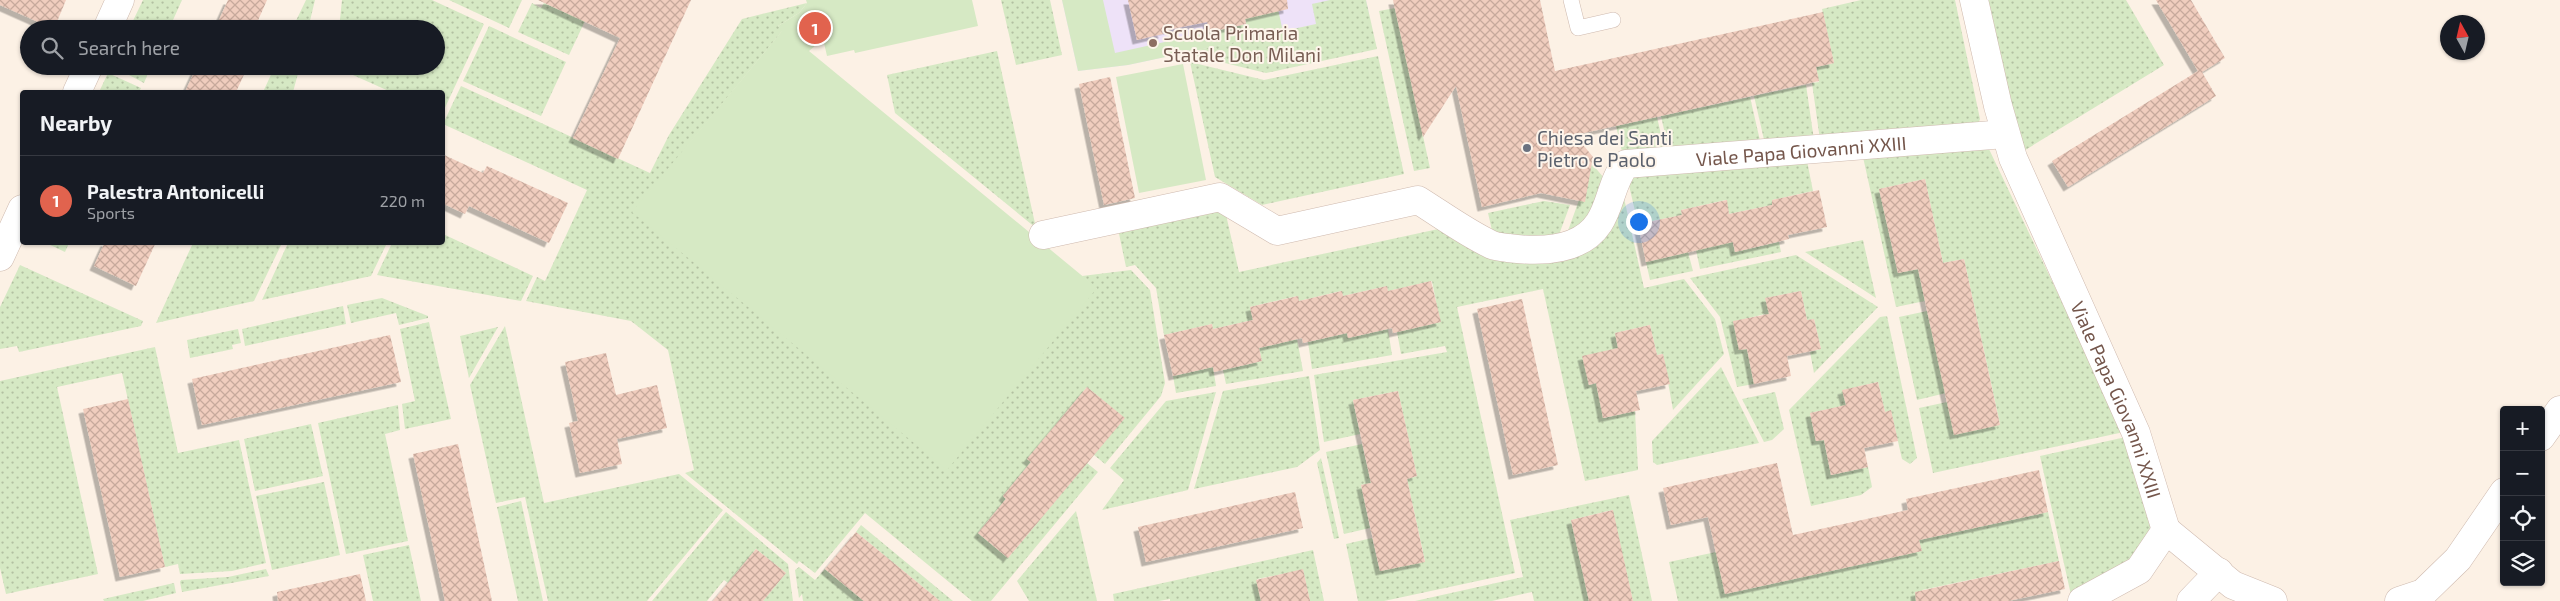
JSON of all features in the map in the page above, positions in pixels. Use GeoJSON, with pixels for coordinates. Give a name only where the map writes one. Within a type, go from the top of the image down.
{"type":"FeatureCollection","features":[{"type":"Feature","properties":{"kind":"street"},"geometry":{"type":"LineString","coordinates":[[111,20],[120,0]]}},
{"type":"Feature","properties":{"kind":"street","name":"Viale Papa Giovanni XXIII"},"geometry":{"type":"LineString","coordinates":[[1974,0],[2006,134],[2024,186],[2136,433],[2166,530]]}},
{"type":"Feature","properties":{"kind":"street"},"geometry":{"type":"LineString","coordinates":[[78,90],[85,75]]}},
{"type":"Feature","properties":{"kind":"street","name":"Viale Papa Giovanni XXIII"},"geometry":{"type":"LineString","coordinates":[[1043,235],[1220,197],[1277,231],[1418,200],[1492,245],[1528,251],[1558,249],[1580,240],[1598,224],[1609,204],[1619,172],[1626,164],[2006,134]]}},
{"type":"Feature","properties":{"kind":"street"},"geometry":{"type":"LineString","coordinates":[[0,257],[20,213]]}},
{"type":"Feature","properties":{"kind":"street"},"geometry":{"type":"LineString","coordinates":[[2545,431],[2560,410]]}},
{"type":"Feature","properties":{"kind":"street"},"geometry":{"type":"LineString","coordinates":[[2399,601],[2423,593],[2458,559],[2501,496]]}},
{"type":"Feature","properties":{"kind":"street"},"geometry":{"type":"LineString","coordinates":[[2082,601],[2139,570],[2166,530],[2234,585],[2273,601]]}},
{"type":"Feature","properties":{"kind":"street"},"geometry":{"type":"LineString","coordinates":[[2191,601],[2219,572]]}},
{"type":"Feature","properties":{"kind":"lane"},"geometry":{"type":"LineString","coordinates":[[1571,0],[1578,28],[1613,20]]}},
{"type":"Feature","properties":{"kind":"shaded area","name":"Scuola Primaria Statale Don Milani"},"geometry":{"type":"Polygon","coordinates":[[[1062,0],[1366,0],[1369,13],[1128,65],[1078,71],[1062,0]]]}},
{"type":"Feature","properties":{"kind":"green space"},"geometry":{"type":"Polygon","coordinates":[[[143,0],[182,0],[173,20],[133,20],[143,0]]]}},
{"type":"Feature","properties":{"kind":"green space"},"geometry":{"type":"Polygon","coordinates":[[[306,0],[315,0],[310,20],[296,20],[306,0]]]}},
{"type":"Feature","properties":{"kind":"green space"},"geometry":{"type":"Polygon","coordinates":[[[342,0],[432,0],[484,24],[445,108],[445,90],[387,90],[353,75],[445,75],[445,20],[340,20],[342,0]]]}},
{"type":"Feature","properties":{"kind":"green space"},"geometry":{"type":"Polygon","coordinates":[[[449,0],[522,0],[509,28],[449,0]]]}},
{"type":"Feature","properties":{"kind":"green space"},"geometry":{"type":"Polygon","coordinates":[[[806,0],[972,0],[978,26],[855,53],[854,50],[827,56],[824,43],[816,45],[809,51],[1097,288],[947,470],[632,212],[782,31],[778,26],[799,13],[807,3],[806,0]]]}},
{"type":"Feature","properties":{"kind":"green space"},"geometry":{"type":"Polygon","coordinates":[[[1001,0],[1050,0],[1062,55],[1016,65],[1001,0]]]}},
{"type":"Feature","properties":{"kind":"green space"},"geometry":{"type":"Polygon","coordinates":[[[1062,0],[1103,0],[1115,53],[1246,24],[1241,0],[1276,0],[1283,32],[1128,65],[1078,71],[1062,0]]]}},
{"type":"Feature","properties":{"kind":"green space"},"geometry":{"type":"Polygon","coordinates":[[[1330,0],[1366,0],[1377,49],[1266,73],[1184,53],[1316,24],[1312,4],[1330,0]]]}},
{"type":"Feature","properties":{"kind":"green space"},"geometry":{"type":"Polygon","coordinates":[[[1861,0],[1955,0],[1980,119],[1977,127],[1820,140],[1812,83],[1819,82],[1816,67],[1834,63],[1822,9],[1861,0]]]}},
{"type":"Feature","properties":{"kind":"green space"},"geometry":{"type":"Polygon","coordinates":[[[1984,0],[2126,0],[2164,65],[2022,152],[1984,0]]]}},
{"type":"Feature","properties":{"kind":"green space"},"geometry":{"type":"Polygon","coordinates":[[[532,3],[541,8],[544,3],[585,21],[569,55],[518,32],[532,3]]]}},
{"type":"Feature","properties":{"kind":"green space"},"geometry":{"type":"Polygon","coordinates":[[[807,3],[799,13],[778,26],[783,30],[633,212],[1097,289],[1082,276],[1131,270],[1150,290],[1165,383],[1161,396],[1105,464],[1094,455],[1124,418],[1087,387],[1028,459],[1031,462],[1003,496],[1006,499],[978,533],[1008,558],[1087,463],[1098,472],[991,601],[972,601],[865,513],[815,573],[799,561],[797,564],[685,473],[694,470],[668,350],[631,321],[526,301],[537,277],[545,281],[587,190],[445,125],[445,120],[461,86],[650,173],[669,135],[742,19],[807,3]]]}},
{"type":"Feature","properties":{"kind":"green space"},"geometry":{"type":"Polygon","coordinates":[[[1395,8],[1430,168],[1414,171],[1379,11],[1395,8]]]}},
{"type":"Feature","properties":{"kind":"green space"},"geometry":{"type":"Polygon","coordinates":[[[489,26],[566,62],[541,116],[463,81],[489,26]]]}},
{"type":"Feature","properties":{"kind":"green space"},"geometry":{"type":"Polygon","coordinates":[[[997,51],[1036,228],[895,113],[887,75],[997,51]]]}},
{"type":"Feature","properties":{"kind":"green space"},"geometry":{"type":"Polygon","coordinates":[[[1378,56],[1404,174],[1262,205],[1215,177],[1190,62],[1264,80],[1378,56]]]}},
{"type":"Feature","properties":{"kind":"green space"},"geometry":{"type":"Polygon","coordinates":[[[1183,64],[1206,180],[1139,193],[1116,77],[1183,64]]]}},
{"type":"Feature","properties":{"kind":"green space"},"geometry":{"type":"Polygon","coordinates":[[[107,75],[112,75],[141,88],[140,90],[100,90],[107,75]]]}},
{"type":"Feature","properties":{"kind":"green space"},"geometry":{"type":"Polygon","coordinates":[[[129,75],[147,75],[144,83],[129,75]]]}},
{"type":"Feature","properties":{"kind":"green space"},"geometry":{"type":"Polygon","coordinates":[[[271,75],[298,75],[294,90],[264,90],[271,75]]]}},
{"type":"Feature","properties":{"kind":"green space"},"geometry":{"type":"Polygon","coordinates":[[[1806,85],[1814,140],[1765,144],[1754,96],[1806,85]]]}},
{"type":"Feature","properties":{"kind":"green space"},"geometry":{"type":"Polygon","coordinates":[[[1750,97],[1761,145],[1669,152],[1661,116],[1750,97]]]}},
{"type":"Feature","properties":{"kind":"green space"},"geometry":{"type":"Polygon","coordinates":[[[1657,117],[1665,152],[1623,156],[1616,126],[1657,117]]]}},
{"type":"Feature","properties":{"kind":"green space"},"geometry":{"type":"Polygon","coordinates":[[[1988,147],[2124,432],[1933,473],[1919,408],[1947,402],[2000,424],[1964,259],[1943,263],[1925,179],[1879,189],[1898,273],[1918,269],[1925,301],[1896,307],[1863,157],[1988,147]]]}},
{"type":"Feature","properties":{"kind":"green space"},"geometry":{"type":"Polygon","coordinates":[[[1807,161],[1813,191],[1772,200],[1772,205],[1729,214],[1726,200],[1681,210],[1682,215],[1638,224],[1628,181],[1632,175],[1807,161]]]}},
{"type":"Feature","properties":{"kind":"green space"},"geometry":{"type":"Polygon","coordinates":[[[1592,164],[1605,179],[1596,213],[1565,239],[1592,164]]]}},
{"type":"Feature","properties":{"kind":"green space"},"geometry":{"type":"Polygon","coordinates":[[[1622,189],[1644,288],[1684,279],[1715,319],[1724,354],[1673,410],[1663,354],[1657,355],[1650,325],[1615,333],[1621,363],[1583,356],[1589,385],[1596,383],[1604,418],[1635,411],[1638,470],[1585,481],[1543,289],[1457,307],[1515,573],[1384,601],[1358,601],[1346,544],[1372,538],[1380,571],[1425,561],[1407,479],[1417,476],[1398,391],[1353,400],[1360,434],[1324,442],[1314,375],[1447,352],[1445,346],[1401,354],[1397,332],[1440,322],[1432,281],[1388,291],[1387,286],[1343,296],[1341,291],[1299,301],[1297,296],[1250,307],[1253,320],[1213,329],[1212,324],[1164,335],[1156,288],[1135,265],[1126,267],[1118,229],[1224,206],[1239,272],[1443,228],[1570,258],[1584,254],[1602,241],[1608,233],[1616,214],[1622,189]]]}},
{"type":"Feature","properties":{"kind":"green space"},"geometry":{"type":"Polygon","coordinates":[[[1544,201],[1570,205],[1557,240],[1494,239],[1488,213],[1544,201]]]}},
{"type":"Feature","properties":{"kind":"green space"},"geometry":{"type":"Polygon","coordinates":[[[445,235],[533,276],[521,301],[377,275],[391,245],[445,245],[445,235]]]}},
{"type":"Feature","properties":{"kind":"green space"},"geometry":{"type":"Polygon","coordinates":[[[1732,240],[1735,252],[1779,242],[1781,252],[1700,269],[1696,250],[1732,240]]]}},
{"type":"Feature","properties":{"kind":"green space"},"geometry":{"type":"Polygon","coordinates":[[[1863,240],[1876,298],[1805,252],[1863,240]]]}},
{"type":"Feature","properties":{"kind":"green space"},"geometry":{"type":"Polygon","coordinates":[[[50,245],[68,245],[65,252],[50,245]]]}},
{"type":"Feature","properties":{"kind":"green space"},"geometry":{"type":"Polygon","coordinates":[[[192,245],[281,245],[254,301],[156,323],[192,245]]]}},
{"type":"Feature","properties":{"kind":"green space"},"geometry":{"type":"Polygon","coordinates":[[[287,245],[386,245],[371,276],[262,300],[287,245]]]}},
{"type":"Feature","properties":{"kind":"green space"},"geometry":{"type":"Polygon","coordinates":[[[1688,252],[1693,271],[1650,280],[1646,262],[1688,252]]]}},
{"type":"Feature","properties":{"kind":"green space"},"geometry":{"type":"Polygon","coordinates":[[[1796,255],[1878,307],[1814,373],[1810,352],[1821,349],[1814,319],[1807,320],[1801,291],[1766,298],[1772,328],[1769,329],[1765,314],[1733,322],[1747,349],[1754,384],[1737,387],[1720,317],[1690,278],[1796,255]]]}},
{"type":"Feature","properties":{"kind":"green space"},"geometry":{"type":"Polygon","coordinates":[[[20,265],[143,321],[141,326],[19,352],[17,346],[0,349],[0,307],[20,265]]]}},
{"type":"Feature","properties":{"kind":"green space"},"geometry":{"type":"Polygon","coordinates":[[[382,298],[428,316],[428,318],[399,325],[396,313],[351,323],[347,305],[382,298]]]}},
{"type":"Feature","properties":{"kind":"green space"},"geometry":{"type":"Polygon","coordinates":[[[343,306],[346,324],[245,346],[242,329],[343,306]]]}},
{"type":"Feature","properties":{"kind":"green space"},"geometry":{"type":"Polygon","coordinates":[[[1927,311],[1946,393],[1917,400],[1899,317],[1927,311]]]}},
{"type":"Feature","properties":{"kind":"green space"},"geometry":{"type":"Polygon","coordinates":[[[1887,316],[1917,458],[1910,464],[1902,459],[1891,411],[1885,412],[1878,382],[1843,390],[1849,420],[1843,406],[1810,413],[1816,441],[1824,440],[1831,475],[1868,467],[1872,487],[1861,495],[1811,506],[1789,410],[1880,317],[1887,316]]]}},
{"type":"Feature","properties":{"kind":"green space"},"geometry":{"type":"Polygon","coordinates":[[[429,322],[451,419],[405,429],[402,404],[415,401],[400,329],[429,322]]]}},
{"type":"Feature","properties":{"kind":"green space"},"geometry":{"type":"Polygon","coordinates":[[[505,326],[544,503],[679,474],[723,510],[647,601],[548,601],[525,497],[496,503],[470,385],[505,326]]]}},
{"type":"Feature","properties":{"kind":"green space"},"geometry":{"type":"Polygon","coordinates":[[[498,327],[469,378],[460,336],[498,327]]]}},
{"type":"Feature","properties":{"kind":"green space"},"geometry":{"type":"Polygon","coordinates":[[[238,329],[241,343],[232,345],[233,349],[190,358],[187,340],[238,329]]]}},
{"type":"Feature","properties":{"kind":"green space"},"geometry":{"type":"Polygon","coordinates":[[[1388,329],[1392,355],[1312,369],[1308,342],[1347,333],[1348,338],[1388,329]]]}},
{"type":"Feature","properties":{"kind":"green space"},"geometry":{"type":"Polygon","coordinates":[[[1297,339],[1303,371],[1226,384],[1223,370],[1262,361],[1259,348],[1297,339]]]}},
{"type":"Feature","properties":{"kind":"green space"},"geometry":{"type":"Polygon","coordinates":[[[155,347],[178,453],[239,440],[266,563],[232,571],[180,574],[178,564],[165,567],[122,373],[57,387],[98,574],[6,594],[0,568],[0,381],[155,347]]]}},
{"type":"Feature","properties":{"kind":"green space"},"geometry":{"type":"Polygon","coordinates":[[[1213,367],[1216,386],[1176,393],[1173,376],[1213,367]]]}},
{"type":"Feature","properties":{"kind":"green space"},"geometry":{"type":"Polygon","coordinates":[[[1721,367],[1759,443],[1657,465],[1653,462],[1652,441],[1721,367]]]}},
{"type":"Feature","properties":{"kind":"green space"},"geometry":{"type":"Polygon","coordinates":[[[1309,376],[1320,450],[1297,467],[1194,489],[1223,391],[1309,376]]]}},
{"type":"Feature","properties":{"kind":"green space"},"geometry":{"type":"Polygon","coordinates":[[[1216,392],[1188,490],[1102,510],[1124,480],[1110,468],[1166,401],[1216,392]]]}},
{"type":"Feature","properties":{"kind":"green space"},"geometry":{"type":"Polygon","coordinates":[[[1775,392],[1784,429],[1772,440],[1764,442],[1742,399],[1775,392]]]}},
{"type":"Feature","properties":{"kind":"green space"},"geometry":{"type":"Polygon","coordinates":[[[398,405],[400,430],[385,434],[408,541],[346,554],[318,423],[398,405]]]}},
{"type":"Feature","properties":{"kind":"green space"},"geometry":{"type":"Polygon","coordinates":[[[311,424],[323,476],[255,491],[244,439],[311,424]]]}},
{"type":"Feature","properties":{"kind":"green space"},"geometry":{"type":"Polygon","coordinates":[[[2126,437],[2142,483],[2152,520],[2148,538],[2141,548],[2120,567],[2071,595],[2040,456],[2126,437]]]}},
{"type":"Feature","properties":{"kind":"green space"},"geometry":{"type":"Polygon","coordinates":[[[1362,444],[1371,483],[1361,485],[1370,528],[1344,534],[1326,452],[1362,444]]]}},
{"type":"Feature","properties":{"kind":"green space"},"geometry":{"type":"Polygon","coordinates":[[[1321,458],[1339,538],[1334,539],[1317,463],[1321,458]]]}},
{"type":"Feature","properties":{"kind":"green space"},"geometry":{"type":"Polygon","coordinates":[[[324,482],[340,555],[272,570],[256,496],[324,482]]]}},
{"type":"Feature","properties":{"kind":"green space"},"geometry":{"type":"Polygon","coordinates":[[[1629,495],[1652,601],[1633,601],[1612,510],[1571,520],[1589,601],[1534,601],[1532,592],[1492,601],[1415,601],[1523,577],[1510,520],[1629,495]]]}},
{"type":"Feature","properties":{"kind":"green space"},"geometry":{"type":"Polygon","coordinates":[[[521,501],[543,601],[518,601],[497,507],[521,501]]]}},
{"type":"Feature","properties":{"kind":"green space"},"geometry":{"type":"Polygon","coordinates":[[[1076,511],[1097,601],[1029,601],[1017,581],[1076,511]]]}},
{"type":"Feature","properties":{"kind":"green space"},"geometry":{"type":"Polygon","coordinates":[[[726,512],[788,564],[793,601],[763,601],[786,573],[756,549],[728,583],[724,580],[707,601],[652,601],[726,512]]]}},
{"type":"Feature","properties":{"kind":"green space"},"geometry":{"type":"Polygon","coordinates":[[[2048,512],[2059,561],[1922,590],[1924,601],[1678,601],[1669,562],[1716,552],[1725,594],[1921,551],[1919,540],[2048,512]]]}},
{"type":"Feature","properties":{"kind":"green space"},"geometry":{"type":"Polygon","coordinates":[[[861,525],[953,601],[940,601],[856,532],[861,525]]]}},
{"type":"Feature","properties":{"kind":"green space"},"geometry":{"type":"Polygon","coordinates":[[[409,545],[421,601],[373,601],[363,555],[409,545]]]}},
{"type":"Feature","properties":{"kind":"green space"},"geometry":{"type":"Polygon","coordinates":[[[1313,550],[1324,601],[1310,601],[1303,570],[1257,579],[1261,601],[1170,601],[1170,599],[1159,601],[1114,601],[1113,594],[1313,550]]]}},
{"type":"Feature","properties":{"kind":"green space"},"geometry":{"type":"Polygon","coordinates":[[[799,567],[815,580],[825,569],[864,601],[803,601],[802,594],[799,598],[795,570],[799,567]]]}},
{"type":"Feature","properties":{"kind":"green space"},"geometry":{"type":"Polygon","coordinates":[[[266,569],[269,576],[182,592],[181,580],[228,577],[266,569]]]}},
{"type":"Feature","properties":{"kind":"green space"},"geometry":{"type":"Polygon","coordinates":[[[174,583],[176,593],[143,601],[104,601],[103,599],[174,583]]]}},
{"type":"Feature","properties":{"kind":"building"},"geometry":{"type":"Polygon","coordinates":[[[0,0],[66,0],[58,20],[34,20],[0,5],[0,0]]]}},
{"type":"Feature","properties":{"kind":"building"},"geometry":{"type":"Polygon","coordinates":[[[228,0],[267,0],[258,20],[219,20],[228,0]]]}},
{"type":"Feature","properties":{"kind":"building"},"geometry":{"type":"Polygon","coordinates":[[[538,0],[691,0],[618,159],[573,138],[620,38],[538,0]]]}},
{"type":"Feature","properties":{"kind":"building"},"geometry":{"type":"Polygon","coordinates":[[[1128,0],[1287,0],[1288,9],[1245,19],[1246,24],[1210,32],[1207,22],[1162,31],[1163,34],[1137,40],[1128,0]]]}},
{"type":"Feature","properties":{"kind":"building"},"geometry":{"type":"Polygon","coordinates":[[[1393,0],[1540,0],[1555,71],[1823,12],[1834,63],[1816,67],[1819,81],[1575,135],[1593,157],[1585,202],[1541,193],[1482,207],[1456,86],[1423,137],[1393,0]]]}},
{"type":"Feature","properties":{"kind":"building"},"geometry":{"type":"Polygon","coordinates":[[[2156,0],[2191,0],[2225,58],[2202,72],[2216,96],[2068,187],[2052,161],[2198,71],[2156,0]]]}},
{"type":"Feature","properties":{"kind":"building"},"geometry":{"type":"Polygon","coordinates":[[[193,75],[244,75],[237,90],[186,90],[193,75]]]}},
{"type":"Feature","properties":{"kind":"building"},"geometry":{"type":"Polygon","coordinates":[[[1110,77],[1135,198],[1104,205],[1079,84],[1110,77]]]}},
{"type":"Feature","properties":{"kind":"building"},"geometry":{"type":"Polygon","coordinates":[[[445,155],[483,173],[487,166],[568,203],[549,243],[469,206],[465,214],[445,204],[445,155]]]}},
{"type":"Feature","properties":{"kind":"building"},"geometry":{"type":"Polygon","coordinates":[[[1925,179],[1943,263],[1964,259],[2000,425],[1954,435],[1918,269],[1898,273],[1879,189],[1925,179]]]}},
{"type":"Feature","properties":{"kind":"building"},"geometry":{"type":"Polygon","coordinates":[[[1819,190],[1827,227],[1788,235],[1789,239],[1735,252],[1733,242],[1646,262],[1638,224],[1682,215],[1681,210],[1727,200],[1729,214],[1772,205],[1772,200],[1819,190]]]}},
{"type":"Feature","properties":{"kind":"building"},"geometry":{"type":"Polygon","coordinates":[[[104,245],[155,245],[136,286],[94,266],[104,245]]]}},
{"type":"Feature","properties":{"kind":"building"},"geometry":{"type":"Polygon","coordinates":[[[1431,281],[1441,322],[1393,333],[1392,328],[1348,338],[1347,333],[1303,343],[1302,338],[1259,348],[1262,361],[1214,372],[1213,367],[1173,376],[1164,335],[1212,324],[1213,329],[1253,320],[1250,307],[1298,296],[1299,301],[1342,291],[1343,296],[1387,286],[1388,291],[1431,281]]]}},
{"type":"Feature","properties":{"kind":"building"},"geometry":{"type":"Polygon","coordinates":[[[1801,291],[1807,320],[1814,319],[1821,349],[1787,356],[1791,376],[1754,384],[1747,349],[1739,350],[1733,321],[1769,314],[1765,298],[1801,291]]]}},
{"type":"Feature","properties":{"kind":"building"},"geometry":{"type":"Polygon","coordinates":[[[1522,299],[1558,465],[1513,475],[1477,309],[1522,299]]]}},
{"type":"Feature","properties":{"kind":"building"},"geometry":{"type":"Polygon","coordinates":[[[1650,325],[1657,355],[1663,354],[1670,384],[1636,391],[1640,410],[1603,418],[1596,383],[1589,385],[1582,356],[1618,348],[1615,333],[1650,325]]]}},
{"type":"Feature","properties":{"kind":"building"},"geometry":{"type":"Polygon","coordinates":[[[390,335],[401,382],[202,425],[192,379],[390,335]]]}},
{"type":"Feature","properties":{"kind":"building"},"geometry":{"type":"Polygon","coordinates":[[[606,353],[616,395],[657,385],[667,428],[617,439],[622,464],[580,473],[569,423],[578,421],[565,362],[606,353]]]}},
{"type":"Feature","properties":{"kind":"building"},"geometry":{"type":"Polygon","coordinates":[[[1878,382],[1885,412],[1891,410],[1898,441],[1864,448],[1868,467],[1831,475],[1824,440],[1816,441],[1810,413],[1846,405],[1842,390],[1878,382]]]}},
{"type":"Feature","properties":{"kind":"building"},"geometry":{"type":"Polygon","coordinates":[[[1087,387],[1125,418],[1008,558],[978,533],[1006,499],[1003,496],[1031,462],[1027,459],[1087,387]]]}},
{"type":"Feature","properties":{"kind":"building"},"geometry":{"type":"Polygon","coordinates":[[[1398,391],[1417,476],[1407,479],[1425,562],[1380,571],[1361,485],[1371,483],[1353,400],[1398,391]]]}},
{"type":"Feature","properties":{"kind":"building"},"geometry":{"type":"Polygon","coordinates":[[[128,399],[165,567],[120,577],[83,409],[128,399]]]}},
{"type":"Feature","properties":{"kind":"building"},"geometry":{"type":"Polygon","coordinates":[[[458,444],[492,601],[445,601],[413,454],[458,444]]]}},
{"type":"Feature","properties":{"kind":"building"},"geometry":{"type":"Polygon","coordinates":[[[1777,463],[1793,535],[1908,510],[1906,499],[2039,470],[2048,512],[1919,540],[1922,551],[1725,594],[1708,517],[1671,525],[1663,488],[1777,463]]]}},
{"type":"Feature","properties":{"kind":"building"},"geometry":{"type":"Polygon","coordinates":[[[1295,492],[1303,528],[1146,562],[1138,527],[1295,492]]]}},
{"type":"Feature","properties":{"kind":"building"},"geometry":{"type":"Polygon","coordinates":[[[1613,510],[1633,601],[1589,601],[1571,520],[1613,510]]]}},
{"type":"Feature","properties":{"kind":"building"},"geometry":{"type":"Polygon","coordinates":[[[856,532],[940,601],[864,601],[825,569],[856,532]]]}},
{"type":"Feature","properties":{"kind":"building"},"geometry":{"type":"Polygon","coordinates":[[[756,549],[786,573],[763,601],[713,601],[756,549]]]}},
{"type":"Feature","properties":{"kind":"building"},"geometry":{"type":"Polygon","coordinates":[[[2059,561],[2065,589],[2008,601],[1916,601],[1915,592],[2059,561]]]}},
{"type":"Feature","properties":{"kind":"building"},"geometry":{"type":"Polygon","coordinates":[[[1303,569],[1310,601],[1261,601],[1256,580],[1303,569]]]}},
{"type":"Feature","properties":{"kind":"building"},"geometry":{"type":"Polygon","coordinates":[[[360,574],[366,601],[278,601],[277,592],[360,574]]]}},
{"type":"Feature","properties":{"kind":"place","name":"Palestra Antonicelli"},"geometry":{"type":"Point","coordinates":[815,28]}},
{"type":"Feature","properties":{"kind":"place","name":"Scuola Primaria Statale Don Milani"},"geometry":{"type":"Point","coordinates":[1153,43]}},
{"type":"Feature","properties":{"kind":"place","name":"Chiesa dei Santi Pietro e Paolo"},"geometry":{"type":"Point","coordinates":[1527,148]}}]}
